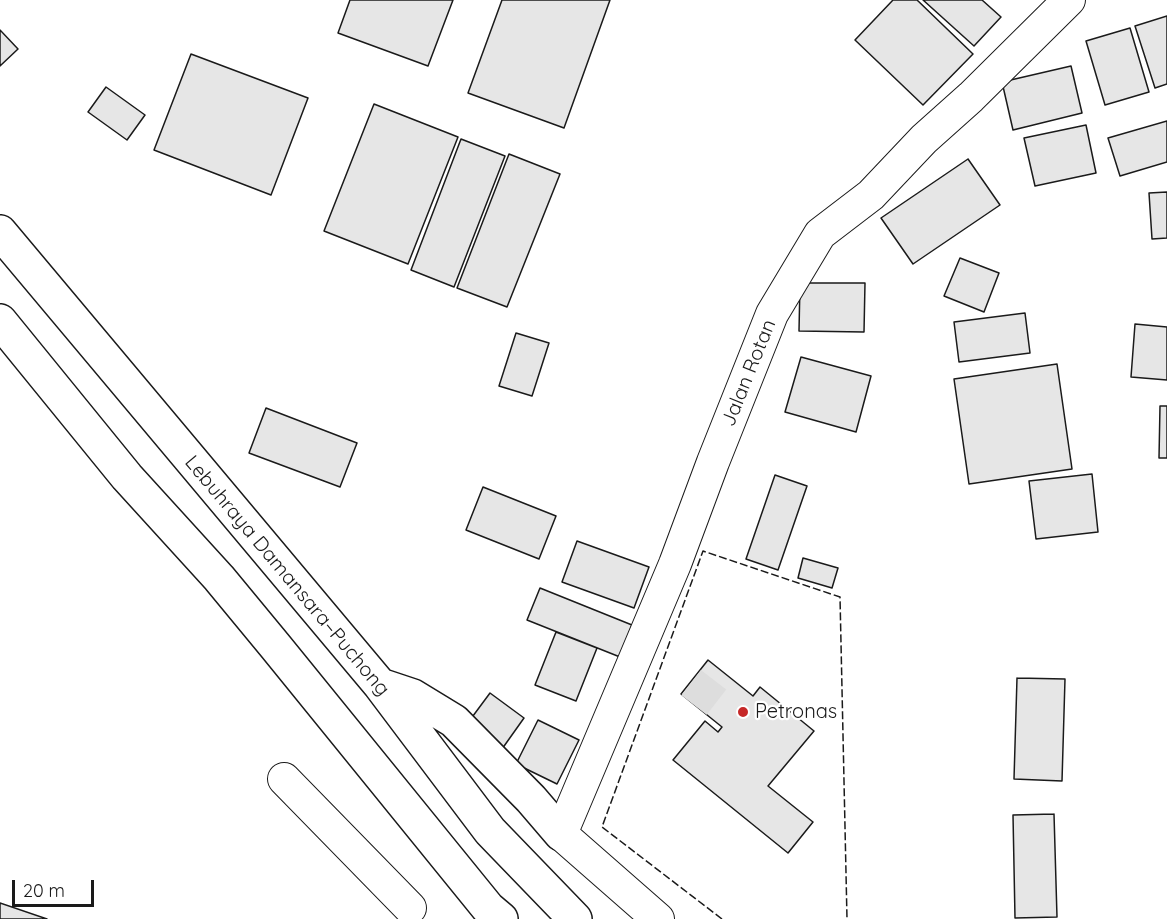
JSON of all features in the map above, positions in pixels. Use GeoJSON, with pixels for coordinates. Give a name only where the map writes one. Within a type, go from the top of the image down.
{"type":"FeatureCollection","features":[{"type":"Feature","properties":{"kind":"highway","name":"Lebuhraya Damansara–Puchong"},"geometry":{"type":"LineString","coordinates":[[0,232],[380,686],[490,831],[575,919]]}},
{"type":"Feature","properties":{"kind":"highway"},"geometry":{"type":"LineString","coordinates":[[0,321],[127,477]]}},
{"type":"Feature","properties":{"kind":"highway"},"geometry":{"type":"LineString","coordinates":[[0,350],[127,477],[219,578],[494,915]]}},
{"type":"Feature","properties":{"kind":"highway"},"geometry":{"type":"LineString","coordinates":[[380,686],[413,696],[454,722],[531,799],[561,834]]}},
{"type":"Feature","properties":{"kind":"street","name":"Jalan Rotan"},"geometry":{"type":"LineString","coordinates":[[561,834],[675,564],[712,462],[772,314],[820,234],[871,195],[924,139],[971,97],[1069,0]]}},
{"type":"Feature","properties":{"kind":"street"},"geometry":{"type":"LineString","coordinates":[[284,779],[410,908]]}},
{"type":"Feature","properties":{"kind":"street"},"geometry":{"type":"LineString","coordinates":[[561,834],[658,919]]}},
{"type":"Feature","properties":{"kind":"building"},"geometry":{"type":"Polygon","coordinates":[[[350,0],[453,0],[428,66],[338,33],[350,0]]]}},
{"type":"Feature","properties":{"kind":"building"},"geometry":{"type":"Polygon","coordinates":[[[502,0],[610,0],[564,128],[468,93],[502,0]]]}},
{"type":"Feature","properties":{"kind":"building"},"geometry":{"type":"Polygon","coordinates":[[[893,0],[917,0],[973,54],[923,105],[855,40],[893,0]]]}},
{"type":"Feature","properties":{"kind":"building"},"geometry":{"type":"Polygon","coordinates":[[[923,0],[982,0],[1001,17],[974,46],[923,0]]]}},
{"type":"Feature","properties":{"kind":"building"},"geometry":{"type":"Polygon","coordinates":[[[1167,16],[1167,84],[1155,88],[1135,26],[1167,16]]]}},
{"type":"Feature","properties":{"kind":"building"},"geometry":{"type":"Polygon","coordinates":[[[1130,28],[1149,92],[1105,105],[1086,41],[1130,28]]]}},
{"type":"Feature","properties":{"kind":"building"},"geometry":{"type":"Polygon","coordinates":[[[0,30],[18,49],[0,66],[0,30]]]}},
{"type":"Feature","properties":{"kind":"building"},"geometry":{"type":"Polygon","coordinates":[[[191,54],[308,98],[271,195],[154,150],[191,54]]]}},
{"type":"Feature","properties":{"kind":"building"},"geometry":{"type":"Polygon","coordinates":[[[1071,66],[1082,113],[1013,130],[1002,82],[1071,66]]]}},
{"type":"Feature","properties":{"kind":"building"},"geometry":{"type":"Polygon","coordinates":[[[106,87],[145,115],[127,140],[88,112],[106,87]]]}},
{"type":"Feature","properties":{"kind":"building"},"geometry":{"type":"Polygon","coordinates":[[[374,104],[458,137],[408,264],[324,231],[374,104]]]}},
{"type":"Feature","properties":{"kind":"building"},"geometry":{"type":"Polygon","coordinates":[[[1167,121],[1167,162],[1120,176],[1108,138],[1167,121]]]}},
{"type":"Feature","properties":{"kind":"building"},"geometry":{"type":"Polygon","coordinates":[[[1086,125],[1096,173],[1035,186],[1024,138],[1086,125]]]}},
{"type":"Feature","properties":{"kind":"building"},"geometry":{"type":"Polygon","coordinates":[[[461,139],[505,156],[454,287],[411,270],[461,139]]]}},
{"type":"Feature","properties":{"kind":"building"},"geometry":{"type":"Polygon","coordinates":[[[509,154],[560,174],[507,307],[457,288],[509,154]]]}},
{"type":"Feature","properties":{"kind":"building"},"geometry":{"type":"Polygon","coordinates":[[[968,159],[1000,205],[913,264],[881,218],[968,159]]]}},
{"type":"Feature","properties":{"kind":"building"},"geometry":{"type":"Polygon","coordinates":[[[1167,192],[1167,238],[1152,239],[1149,193],[1167,192]]]}},
{"type":"Feature","properties":{"kind":"building"},"geometry":{"type":"Polygon","coordinates":[[[960,258],[999,273],[984,312],[944,296],[960,258]]]}},
{"type":"Feature","properties":{"kind":"building"},"geometry":{"type":"Polygon","coordinates":[[[800,283],[865,283],[864,332],[799,331],[800,283]]]}},
{"type":"Feature","properties":{"kind":"building"},"geometry":{"type":"Polygon","coordinates":[[[1025,313],[1030,353],[959,362],[954,322],[1025,313]]]}},
{"type":"Feature","properties":{"kind":"building"},"geometry":{"type":"Polygon","coordinates":[[[1135,324],[1167,327],[1167,380],[1131,377],[1135,324]]]}},
{"type":"Feature","properties":{"kind":"building"},"geometry":{"type":"Polygon","coordinates":[[[516,333],[549,343],[532,396],[499,386],[516,333]]]}},
{"type":"Feature","properties":{"kind":"building"},"geometry":{"type":"Polygon","coordinates":[[[801,357],[871,376],[856,432],[785,412],[801,357]]]}},
{"type":"Feature","properties":{"kind":"building"},"geometry":{"type":"Polygon","coordinates":[[[1057,364],[1072,469],[969,484],[954,379],[1057,364]]]}},
{"type":"Feature","properties":{"kind":"building"},"geometry":{"type":"Polygon","coordinates":[[[1160,406],[1167,406],[1167,458],[1159,458],[1160,406]]]}},
{"type":"Feature","properties":{"kind":"building"},"geometry":{"type":"Polygon","coordinates":[[[266,408],[357,443],[340,487],[249,453],[266,408]]]}},
{"type":"Feature","properties":{"kind":"building"},"geometry":{"type":"Polygon","coordinates":[[[1092,474],[1098,532],[1036,539],[1029,481],[1092,474]]]}},
{"type":"Feature","properties":{"kind":"building"},"geometry":{"type":"Polygon","coordinates":[[[775,475],[807,486],[778,570],[746,559],[775,475]]]}},
{"type":"Feature","properties":{"kind":"building"},"geometry":{"type":"Polygon","coordinates":[[[483,487],[556,516],[539,559],[466,530],[483,487]]]}},
{"type":"Feature","properties":{"kind":"building"},"geometry":{"type":"Polygon","coordinates":[[[577,541],[649,567],[634,608],[562,582],[577,541]]]}},
{"type":"Feature","properties":{"kind":"building"},"geometry":{"type":"Polygon","coordinates":[[[803,558],[838,568],[832,588],[798,578],[803,558]]]}},
{"type":"Feature","properties":{"kind":"building"},"geometry":{"type":"Polygon","coordinates":[[[540,588],[632,625],[620,657],[527,620],[540,588]]]}},
{"type":"Feature","properties":{"kind":"building"},"geometry":{"type":"Polygon","coordinates":[[[556,632],[597,648],[576,701],[535,685],[556,632]]]}},
{"type":"Feature","properties":{"kind":"building"},"geometry":{"type":"Polygon","coordinates":[[[708,660],[753,696],[760,687],[814,731],[768,786],[813,822],[788,853],[673,760],[705,721],[718,732],[722,727],[681,694],[708,660]]]}},
{"type":"Feature","properties":{"kind":"building"},"geometry":{"type":"Polygon","coordinates":[[[1017,678],[1065,679],[1062,781],[1014,779],[1017,678]]]}},
{"type":"Feature","properties":{"kind":"building"},"geometry":{"type":"Polygon","coordinates":[[[490,693],[524,718],[502,749],[467,724],[490,693]]]}},
{"type":"Feature","properties":{"kind":"building"},"geometry":{"type":"Polygon","coordinates":[[[538,720],[579,740],[557,784],[516,764],[538,720]]]}},
{"type":"Feature","properties":{"kind":"building"},"geometry":{"type":"Polygon","coordinates":[[[1054,814],[1057,917],[1015,918],[1013,815],[1054,814]]]}},
{"type":"Feature","properties":{"kind":"building"},"geometry":{"type":"Polygon","coordinates":[[[0,903],[47,919],[0,919],[0,903]]]}},
{"type":"Feature","properties":{"kind":"tunnel"},"geometry":{"type":"LineString","coordinates":[[694,705],[721,670]]}},
{"type":"Feature","properties":{"kind":"fence"},"geometry":{"type":"LineString","coordinates":[[722,919],[602,827],[703,551],[840,597],[847,919]]}},
{"type":"Feature","properties":{"kind":"place","name":"Petronas"},"geometry":{"type":"Point","coordinates":[743,712]}}]}
